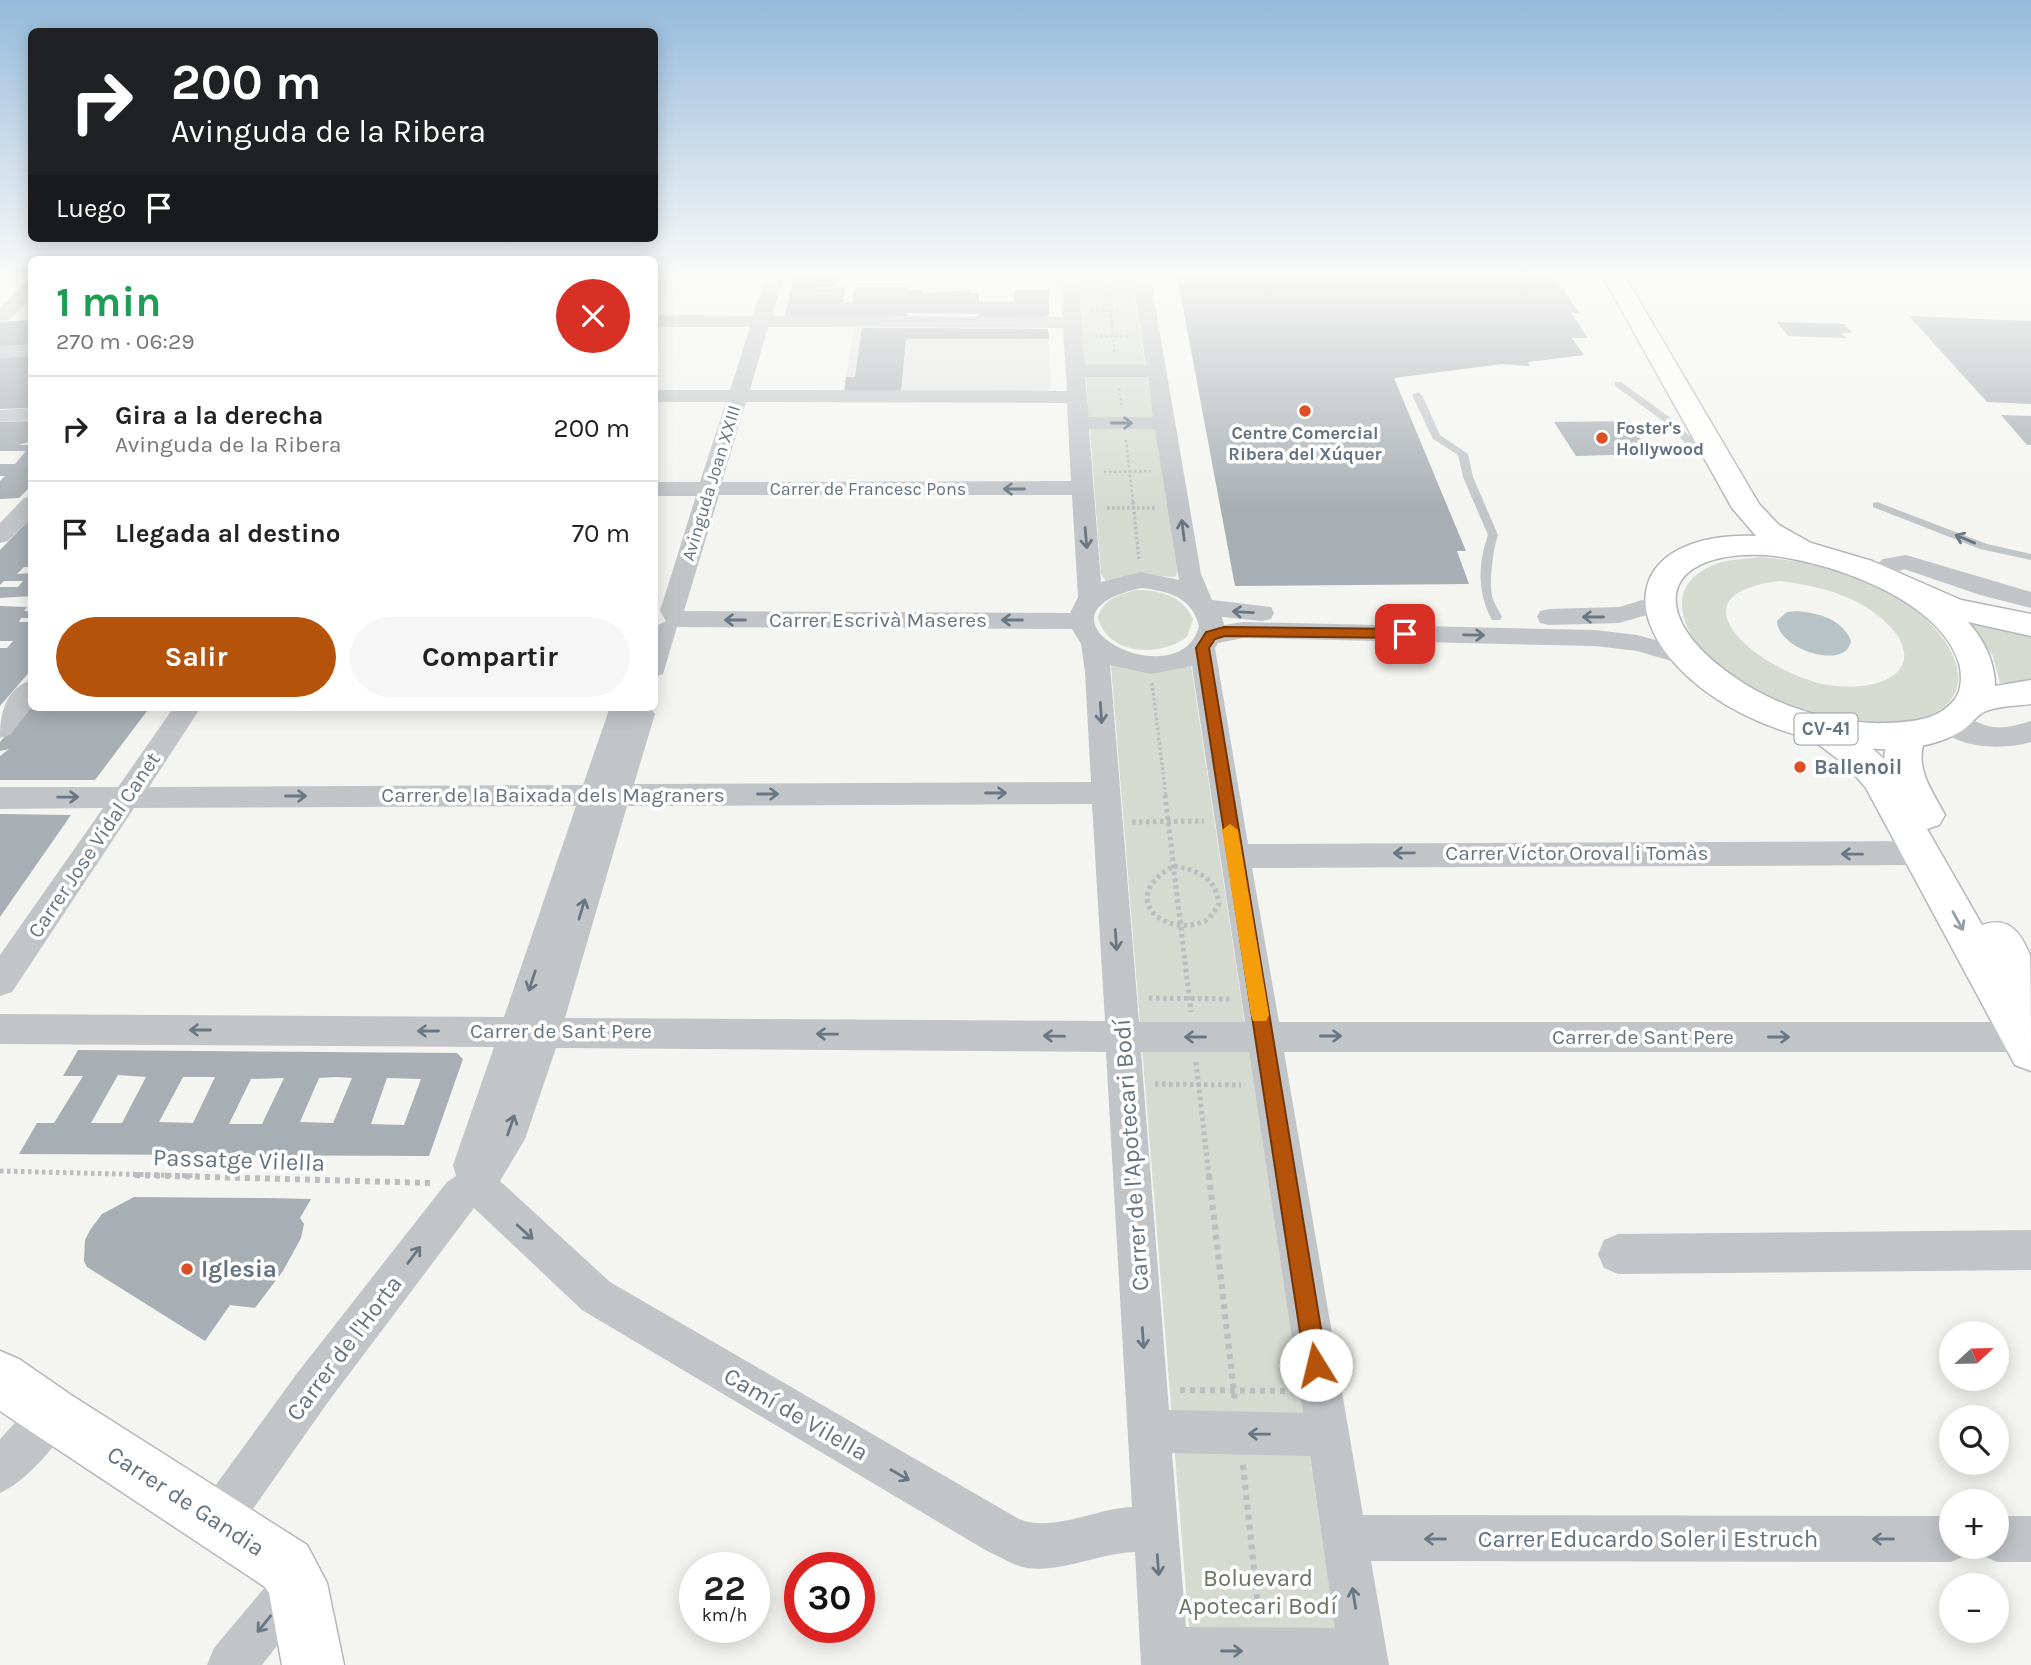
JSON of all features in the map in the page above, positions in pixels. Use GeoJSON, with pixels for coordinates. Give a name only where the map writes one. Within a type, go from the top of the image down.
{"type":"FeatureCollection","features":[{"type":"Feature","properties":{"kind":"main road"},"geometry":{"type":"LineString","coordinates":[[1642,353],[1686,426],[1694,447],[1733,520],[1729,535],[1719,548]]}},
{"type":"Feature","properties":{"kind":"main road"},"geometry":{"type":"LineString","coordinates":[[1658,353],[1747,508],[1768,531],[1807,551],[1877,574],[1942,605],[2031,625]]}},
{"type":"Feature","properties":{"kind":"main road"},"geometry":{"type":"LineString","coordinates":[[1658,603],[1662,583],[1674,567],[1693,555],[1719,548],[1756,545],[1807,551]]}},
{"type":"Feature","properties":{"kind":"main road"},"geometry":{"type":"LineString","coordinates":[[1912,593],[1954,628],[1975,658],[1979,681],[1963,712]]}},
{"type":"Feature","properties":{"kind":"main road","name":"CV-41"},"geometry":{"type":"LineString","coordinates":[[1658,603],[1666,629],[1685,656],[1711,678],[1744,699],[1781,716],[1822,728],[1862,735],[1909,735],[1963,712],[2031,692]]}},
{"type":"Feature","properties":{"kind":"main road"},"geometry":{"type":"LineString","coordinates":[[1822,728],[1849,745],[1867,762],[2027,1044]]}},
{"type":"Feature","properties":{"kind":"main road"},"geometry":{"type":"LineString","coordinates":[[1909,735],[1901,747],[1908,781],[2031,995]]}},
{"type":"Feature","properties":{"kind":"main road","name":"Carrer de Gandia"},"geometry":{"type":"LineString","coordinates":[[0,1378],[51,1415],[286,1566],[297,1583]]}},
{"type":"Feature","properties":{"kind":"main road"},"geometry":{"type":"LineString","coordinates":[[297,1583],[313,1665]]}},
{"type":"Feature","properties":{"kind":"street","name":"Avinguda Joan XXIII"},"geometry":{"type":"LineString","coordinates":[[658,646],[663,618],[743,353]]}},
{"type":"Feature","properties":{"kind":"street"},"geometry":{"type":"LineString","coordinates":[[1076,353],[1079,423],[1087,480],[1090,597]]}},
{"type":"Feature","properties":{"kind":"street"},"geometry":{"type":"LineString","coordinates":[[1153,353],[1189,574],[1201,602],[1211,616],[1207,642],[1234,856],[1364,1658],[1164,1658]]}},
{"type":"Feature","properties":{"kind":"street"},"geometry":{"type":"LineString","coordinates":[[1076,371],[1156,371]]}},
{"type":"Feature","properties":{"kind":"street"},"geometry":{"type":"LineString","coordinates":[[658,396],[1077,397]]}},
{"type":"Feature","properties":{"kind":"street"},"geometry":{"type":"LineString","coordinates":[[0,416],[28,414]]}},
{"type":"Feature","properties":{"kind":"street"},"geometry":{"type":"LineString","coordinates":[[1079,423],[1165,423]]}},
{"type":"Feature","properties":{"kind":"street","name":"Carrer de Francesc Pons"},"geometry":{"type":"LineString","coordinates":[[658,489],[1087,480]]}},
{"type":"Feature","properties":{"kind":"street"},"geometry":{"type":"LineString","coordinates":[[0,503],[28,503]]}},
{"type":"Feature","properties":{"kind":"street"},"geometry":{"type":"LineString","coordinates":[[0,536],[28,507]]}},
{"type":"Feature","properties":{"kind":"street"},"geometry":{"type":"LineString","coordinates":[[1877,574],[1891,564],[1906,562],[1989,590],[2031,600]]}},
{"type":"Feature","properties":{"kind":"street"},"geometry":{"type":"LineString","coordinates":[[1658,603],[1640,612],[1614,617],[1240,613],[1201,602],[1180,587],[1141,580],[1121,582],[1090,597],[1082,608],[1086,633],[1127,662],[1149,665],[1170,663],[1188,657],[1207,642],[1243,631],[1595,638],[1637,643],[1685,656]]}},
{"type":"Feature","properties":{"kind":"street","name":"Carrer Escrivà Maseres"},"geometry":{"type":"LineString","coordinates":[[663,618],[1086,633]]}},
{"type":"Feature","properties":{"kind":"street","name":"Carrer de l'Apotecari Bodí"},"geometry":{"type":"LineString","coordinates":[[1086,633],[1098,672],[1115,808],[1122,1036],[1164,1658]]}},
{"type":"Feature","properties":{"kind":"street"},"geometry":{"type":"LineString","coordinates":[[0,728],[28,694]]}},
{"type":"Feature","properties":{"kind":"street","name":"Carrer Jose Vidal Canet"},"geometry":{"type":"LineString","coordinates":[[0,982],[185,711]]}},
{"type":"Feature","properties":{"kind":"street"},"geometry":{"type":"LineString","coordinates":[[606,794],[622,711]]}},
{"type":"Feature","properties":{"kind":"street"},"geometry":{"type":"LineString","coordinates":[[477,1184],[507,1139],[530,1031],[606,794],[641,711]]}},
{"type":"Feature","properties":{"kind":"street"},"geometry":{"type":"LineString","coordinates":[[1963,712],[1999,740],[2012,740],[2031,731]]}},
{"type":"Feature","properties":{"kind":"street","name":"Carrer de la Baixada dels Magraners"},"geometry":{"type":"LineString","coordinates":[[0,798],[606,794],[1115,808]]}},
{"type":"Feature","properties":{"kind":"street","name":"Carrer Víctor Oroval i Tomàs"},"geometry":{"type":"LineString","coordinates":[[1234,856],[1920,853]]}},
{"type":"Feature","properties":{"kind":"street","name":"Carrer de Sant Pere"},"geometry":{"type":"LineString","coordinates":[[0,1029],[2027,1044]]}},
{"type":"Feature","properties":{"kind":"street","name":"Carrer de l'Horta"},"geometry":{"type":"LineString","coordinates":[[218,1520],[313,1387],[460,1195],[477,1184]]}},
{"type":"Feature","properties":{"kind":"street","name":"Camí de Vilella"},"geometry":{"type":"LineString","coordinates":[[477,1184],[510,1218],[606,1303],[1003,1535],[1026,1545],[1051,1545],[1115,1530],[1156,1528]]}},
{"type":"Feature","properties":{"kind":"street"},"geometry":{"type":"LineString","coordinates":[[1618,1254],[2031,1250]]}},
{"type":"Feature","properties":{"kind":"street"},"geometry":{"type":"LineString","coordinates":[[0,1471],[51,1415]]}},
{"type":"Feature","properties":{"kind":"street"},"geometry":{"type":"LineString","coordinates":[[1149,1431],[1328,1435]]}},
{"type":"Feature","properties":{"kind":"street","name":"Carrer Educardo Soler i Estruch"},"geometry":{"type":"LineString","coordinates":[[1344,1538],[1939,1539]]}},
{"type":"Feature","properties":{"kind":"street"},"geometry":{"type":"LineString","coordinates":[[2009,1539],[2031,1539]]}},
{"type":"Feature","properties":{"kind":"street"},"geometry":{"type":"LineString","coordinates":[[231,1665],[297,1583]]}},
{"type":"Feature","properties":{"kind":"lane"},"geometry":{"type":"LineString","coordinates":[[1618,384],[1673,425],[1694,447]]}},
{"type":"Feature","properties":{"kind":"lane"},"geometry":{"type":"LineString","coordinates":[[1417,395],[1436,437],[1463,454],[1468,477],[1493,535],[1486,555],[1490,567],[1485,588],[1496,617]]}},
{"type":"Feature","properties":{"kind":"lane"},"geometry":{"type":"LineString","coordinates":[[1877,505],[1984,547],[2031,557]]}},
{"type":"Feature","properties":{"kind":"path"},"geometry":{"type":"LineString","coordinates":[[1119,382],[1123,412]]}},
{"type":"Feature","properties":{"kind":"path"},"geometry":{"type":"LineString","coordinates":[[1125,428],[1139,563]]}},
{"type":"Feature","properties":{"kind":"path"},"geometry":{"type":"LineString","coordinates":[[1087,480],[1129,471],[1163,471]]}},
{"type":"Feature","properties":{"kind":"path"},"geometry":{"type":"LineString","coordinates":[[1096,508],[1169,508]]}},
{"type":"Feature","properties":{"kind":"path"},"geometry":{"type":"LineString","coordinates":[[1152,682],[1191,1017]]}},
{"type":"Feature","properties":{"kind":"path"},"geometry":{"type":"LineString","coordinates":[[1115,808],[1168,821],[1215,821]]}},
{"type":"Feature","properties":{"kind":"path"},"geometry":{"type":"LineString","coordinates":[[1174,866],[1199,872],[1215,886],[1219,895],[1215,913],[1208,920],[1182,927],[1161,920],[1152,912],[1144,892],[1155,874],[1174,866]]}},
{"type":"Feature","properties":{"kind":"path"},"geometry":{"type":"LineString","coordinates":[[1137,999],[1243,999]]}},
{"type":"Feature","properties":{"kind":"path"},"geometry":{"type":"LineString","coordinates":[[1195,1050],[1237,1412]]}},
{"type":"Feature","properties":{"kind":"path"},"geometry":{"type":"LineString","coordinates":[[1144,1084],[1244,1085]]}},
{"type":"Feature","properties":{"kind":"path","name":"Passatge Vilella"},"geometry":{"type":"LineString","coordinates":[[0,1171],[477,1184]]}},
{"type":"Feature","properties":{"kind":"path"},"geometry":{"type":"LineString","coordinates":[[1170,1390],[1301,1391]]}},
{"type":"Feature","properties":{"kind":"path"},"geometry":{"type":"LineString","coordinates":[[1242,1457],[1261,1630]]}},
{"type":"Feature","properties":{"kind":"shaded area"},"geometry":{"type":"Polygon","coordinates":[[[850,353],[1049,353],[1051,388],[1047,391],[844,391],[850,353]]]}},
{"type":"Feature","properties":{"kind":"shaded area"},"geometry":{"type":"Polygon","coordinates":[[[1787,612],[1813,613],[1836,622],[1851,641],[1846,650],[1837,655],[1826,656],[1812,653],[1788,641],[1780,631],[1777,621],[1787,612]]]}},
{"type":"Feature","properties":{"kind":"green space"},"geometry":{"type":"Polygon","coordinates":[[[1084,353],[1143,353],[1178,570],[1175,577],[1137,574],[1106,581],[1101,574],[1084,353]]]}},
{"type":"Feature","properties":{"kind":"green space"},"geometry":{"type":"Polygon","coordinates":[[[1759,557],[1843,572],[1891,593],[1940,634],[1953,656],[1958,677],[1954,695],[1939,710],[1913,720],[1855,723],[1815,716],[1776,703],[1725,673],[1698,646],[1689,630],[1683,614],[1683,598],[1688,584],[1701,572],[1722,562],[1759,557]],[[1780,581],[1745,589],[1728,603],[1727,619],[1739,637],[1759,655],[1784,670],[1811,681],[1836,686],[1861,686],[1880,682],[1894,675],[1902,664],[1904,652],[1899,638],[1886,623],[1866,607],[1846,597],[1780,581]]]}},
{"type":"Feature","properties":{"kind":"green space"},"geometry":{"type":"Polygon","coordinates":[[[1135,590],[1161,593],[1183,604],[1193,619],[1187,637],[1163,648],[1150,650],[1124,646],[1113,640],[1104,631],[1098,618],[1100,612],[1107,602],[1135,590]]]}},
{"type":"Feature","properties":{"kind":"green space"},"geometry":{"type":"Polygon","coordinates":[[[1965,618],[2031,631],[2031,681],[2000,683],[1993,656],[1965,618]]]}},
{"type":"Feature","properties":{"kind":"green space","name":"Boluevard Apotecari Bodí"},"geometry":{"type":"Polygon","coordinates":[[[1111,665],[1191,665],[1341,1665],[1192,1665],[1111,665]]]}},
{"type":"Feature","properties":{"kind":"building"},"geometry":{"type":"Polygon","coordinates":[[[858,353],[905,353],[901,391],[844,391],[846,377],[855,377],[858,353]]]}},
{"type":"Feature","properties":{"kind":"building","name":"Centre Comercial Ribera del Xúquer"},"geometry":{"type":"Polygon","coordinates":[[[1191,353],[1582,353],[1584,355],[1528,362],[1530,366],[1502,364],[1394,378],[1466,551],[1457,551],[1469,584],[1235,586],[1191,353]]]}},
{"type":"Feature","properties":{"kind":"building"},"geometry":{"type":"Polygon","coordinates":[[[1942,353],[2031,353],[2031,404],[1987,402],[1942,353]]]}},
{"type":"Feature","properties":{"kind":"building"},"geometry":{"type":"Polygon","coordinates":[[[28,356],[28,408],[0,409],[0,358],[28,356]]]}},
{"type":"Feature","properties":{"kind":"building"},"geometry":{"type":"Polygon","coordinates":[[[2001,415],[2031,416],[2031,445],[2027,445],[2001,415]]]}},
{"type":"Feature","properties":{"kind":"building"},"geometry":{"type":"Polygon","coordinates":[[[28,421],[28,442],[18,445],[28,445],[28,489],[19,498],[0,499],[0,481],[5,476],[0,476],[0,464],[15,464],[26,451],[0,451],[0,422],[28,421]]]}},
{"type":"Feature","properties":{"kind":"building","name":"Foster's Hollywood"},"geometry":{"type":"Polygon","coordinates":[[[1631,421],[1648,454],[1576,456],[1554,422],[1631,421]]]}},
{"type":"Feature","properties":{"kind":"building"},"geometry":{"type":"Polygon","coordinates":[[[28,521],[28,567],[24,567],[17,574],[28,573],[28,596],[0,598],[0,587],[18,587],[23,581],[4,581],[0,585],[0,550],[28,521]]]}},
{"type":"Feature","properties":{"kind":"building"},"geometry":{"type":"Polygon","coordinates":[[[0,606],[27,607],[24,611],[28,611],[28,618],[21,618],[19,622],[28,622],[28,674],[0,706],[0,648],[7,648],[13,641],[0,641],[0,606]]]}},
{"type":"Feature","properties":{"kind":"building"},"geometry":{"type":"Polygon","coordinates":[[[28,708],[28,711],[147,711],[95,780],[0,780],[0,756],[9,749],[0,751],[0,742],[28,708]]]}},
{"type":"Feature","properties":{"kind":"building"},"geometry":{"type":"Polygon","coordinates":[[[0,814],[71,815],[0,917],[0,814]]]}},
{"type":"Feature","properties":{"kind":"building"},"geometry":{"type":"Polygon","coordinates":[[[78,1050],[457,1053],[463,1059],[429,1156],[19,1154],[37,1123],[54,1123],[83,1076],[63,1076],[78,1050]],[[118,1075],[91,1123],[122,1123],[146,1077],[118,1075]],[[183,1077],[159,1122],[193,1123],[215,1077],[183,1077]],[[284,1078],[251,1079],[229,1124],[262,1124],[284,1078]],[[319,1078],[300,1122],[333,1123],[352,1078],[319,1078]],[[387,1078],[371,1124],[404,1125],[421,1079],[387,1078]]]}},
{"type":"Feature","properties":{"kind":"building","name":"Iglesia"},"geometry":{"type":"Polygon","coordinates":[[[134,1197],[311,1199],[300,1218],[304,1224],[301,1238],[283,1271],[255,1308],[230,1305],[205,1341],[87,1267],[84,1261],[85,1240],[102,1214],[134,1197]]]}},
{"type":"Feature","properties":{"kind":"slow traffic"},"geometry":{"type":"LineString","coordinates":[[1230,830],[1260,1015]]}},
{"type":"Feature","properties":{"kind":"place","name":"Centre Comercial Ribera del Xúquer"},"geometry":{"type":"Point","coordinates":[1305,411]}},
{"type":"Feature","properties":{"kind":"place","name":"Foster's Hollywood"},"geometry":{"type":"Point","coordinates":[1602,438]}},
{"type":"Feature","properties":{"kind":"place","name":"Ballenoil"},"geometry":{"type":"Point","coordinates":[1800,767]}},
{"type":"Feature","properties":{"kind":"place","name":"Iglesia"},"geometry":{"type":"Point","coordinates":[187,1269]}},
{"type":"Feature","properties":{"kind":"route"},"geometry":{"type":"LineString","coordinates":[[1316,1365],[1202,648],[1211,636],[1224,631],[1405,634]]}}]}
